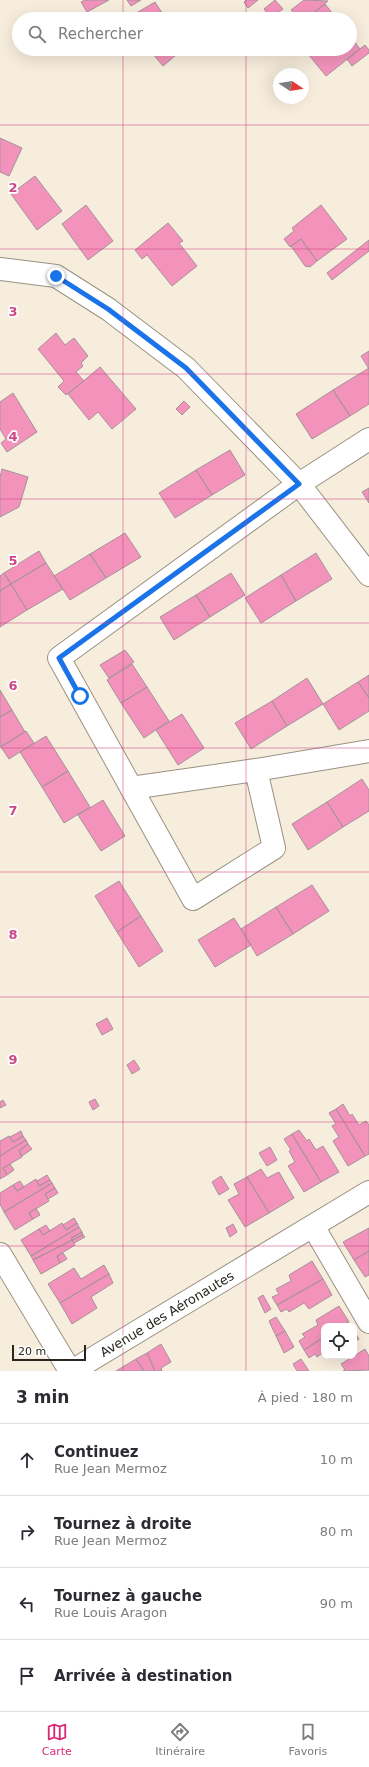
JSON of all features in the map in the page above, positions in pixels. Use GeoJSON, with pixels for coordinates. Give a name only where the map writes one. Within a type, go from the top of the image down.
{"type":"FeatureCollection","features":[{"type":"Feature","properties":{"kind":"street"},"geometry":{"type":"LineString","coordinates":[[0,269],[56,276],[108,309],[186,368],[299,484],[369,575]]}},
{"type":"Feature","properties":{"kind":"street"},"geometry":{"type":"LineString","coordinates":[[256,770],[274,848],[193,899],[59,658],[299,484],[369,440]]}},
{"type":"Feature","properties":{"kind":"street"},"geometry":{"type":"LineString","coordinates":[[131,788],[256,770],[369,751]]}},
{"type":"Feature","properties":{"kind":"street","name":"Avenue des Aéronautes"},"geometry":{"type":"LineString","coordinates":[[71,1371],[369,1192]]}},
{"type":"Feature","properties":{"kind":"street"},"geometry":{"type":"LineString","coordinates":[[313,1226],[369,1322]]}},
{"type":"Feature","properties":{"kind":"street"},"geometry":{"type":"LineString","coordinates":[[0,1254],[71,1371]]}},
{"type":"Feature","properties":{"kind":"building"},"geometry":{"type":"Polygon","coordinates":[[[85,0],[109,0],[87,12],[81,2],[85,0]]]}},
{"type":"Feature","properties":{"kind":"building"},"geometry":{"type":"Polygon","coordinates":[[[127,0],[141,0],[131,6],[127,0]]]}},
{"type":"Feature","properties":{"kind":"building"},"geometry":{"type":"Polygon","coordinates":[[[246,0],[258,0],[248,8],[244,2],[246,0]]]}},
{"type":"Feature","properties":{"kind":"building"},"geometry":{"type":"Polygon","coordinates":[[[275,0],[283,9],[279,12],[266,12],[264,9],[275,0]]]}},
{"type":"Feature","properties":{"kind":"building"},"geometry":{"type":"Polygon","coordinates":[[[304,0],[328,1],[315,12],[293,12],[291,10],[304,0]]]}},
{"type":"Feature","properties":{"kind":"building"},"geometry":{"type":"Polygon","coordinates":[[[155,2],[161,12],[138,12],[155,2]]]}},
{"type":"Feature","properties":{"kind":"building"},"geometry":{"type":"Polygon","coordinates":[[[325,4],[331,12],[315,12],[325,4]]]}},
{"type":"Feature","properties":{"kind":"building"},"geometry":{"type":"Polygon","coordinates":[[[365,45],[369,50],[369,53],[352,66],[347,59],[351,56],[357,56],[357,51],[365,45]]]}},
{"type":"Feature","properties":{"kind":"building"},"geometry":{"type":"Polygon","coordinates":[[[155,56],[175,56],[163,66],[155,56]]]}},
{"type":"Feature","properties":{"kind":"building"},"geometry":{"type":"Polygon","coordinates":[[[310,56],[351,56],[326,76],[310,56]]]}},
{"type":"Feature","properties":{"kind":"building"},"geometry":{"type":"Polygon","coordinates":[[[0,138],[22,148],[9,176],[0,172],[0,138]]]}},
{"type":"Feature","properties":{"kind":"building"},"geometry":{"type":"Polygon","coordinates":[[[35,176],[62,211],[37,230],[11,194],[35,176]]]}},
{"type":"Feature","properties":{"kind":"building"},"geometry":{"type":"Polygon","coordinates":[[[86,205],[113,241],[88,260],[62,224],[86,205]]]}},
{"type":"Feature","properties":{"kind":"building"},"geometry":{"type":"Polygon","coordinates":[[[321,205],[347,239],[317,261],[301,239],[290,247],[284,239],[294,231],[292,228],[321,205]]]}},
{"type":"Feature","properties":{"kind":"building"},"geometry":{"type":"Polygon","coordinates":[[[168,223],[183,241],[179,243],[197,266],[172,286],[147,255],[142,259],[135,250],[168,223]]]}},
{"type":"Feature","properties":{"kind":"building"},"geometry":{"type":"Polygon","coordinates":[[[301,239],[317,261],[310,267],[305,266],[291,246],[301,239]]]}},
{"type":"Feature","properties":{"kind":"building"},"geometry":{"type":"Polygon","coordinates":[[[369,240],[369,251],[332,280],[327,273],[369,240]]]}},
{"type":"Feature","properties":{"kind":"building"},"geometry":{"type":"Polygon","coordinates":[[[56,333],[65,345],[74,338],[88,356],[81,363],[83,366],[76,372],[84,381],[66,395],[58,387],[64,381],[38,349],[56,333]]]}},
{"type":"Feature","properties":{"kind":"building"},"geometry":{"type":"Polygon","coordinates":[[[369,351],[369,369],[361,356],[369,351]]]}},
{"type":"Feature","properties":{"kind":"building"},"geometry":{"type":"Polygon","coordinates":[[[100,367],[136,409],[112,429],[98,412],[89,420],[68,394],[100,367]]]}},
{"type":"Feature","properties":{"kind":"building"},"geometry":{"type":"Polygon","coordinates":[[[369,368],[369,404],[350,416],[333,390],[369,368]]]}},
{"type":"Feature","properties":{"kind":"building"},"geometry":{"type":"Polygon","coordinates":[[[333,390],[350,416],[312,439],[296,414],[333,390]]]}},
{"type":"Feature","properties":{"kind":"building"},"geometry":{"type":"Polygon","coordinates":[[[13,393],[37,432],[7,452],[1,443],[6,439],[0,429],[0,402],[13,393]]]}},
{"type":"Feature","properties":{"kind":"building"},"geometry":{"type":"Polygon","coordinates":[[[184,401],[190,407],[182,415],[176,409],[184,401]]]}},
{"type":"Feature","properties":{"kind":"building"},"geometry":{"type":"Polygon","coordinates":[[[230,450],[245,475],[212,495],[196,470],[230,450]]]}},
{"type":"Feature","properties":{"kind":"building"},"geometry":{"type":"Polygon","coordinates":[[[2,469],[28,477],[19,507],[0,517],[0,477],[2,469]]]}},
{"type":"Feature","properties":{"kind":"building"},"geometry":{"type":"Polygon","coordinates":[[[196,470],[212,495],[175,518],[159,493],[196,470]]]}},
{"type":"Feature","properties":{"kind":"building"},"geometry":{"type":"Polygon","coordinates":[[[369,488],[369,503],[362,492],[369,488]]]}},
{"type":"Feature","properties":{"kind":"building"},"geometry":{"type":"Polygon","coordinates":[[[125,533],[141,557],[106,578],[90,554],[125,533]]]}},
{"type":"Feature","properties":{"kind":"building"},"geometry":{"type":"Polygon","coordinates":[[[39,551],[46,563],[11,584],[4,573],[39,551]]]}},
{"type":"Feature","properties":{"kind":"building"},"geometry":{"type":"Polygon","coordinates":[[[316,553],[332,579],[296,601],[281,575],[316,553]]]}},
{"type":"Feature","properties":{"kind":"building"},"geometry":{"type":"Polygon","coordinates":[[[90,554],[106,578],[70,600],[54,576],[90,554]]]}},
{"type":"Feature","properties":{"kind":"building"},"geometry":{"type":"Polygon","coordinates":[[[46,563],[63,589],[27,610],[11,584],[46,563]]]}},
{"type":"Feature","properties":{"kind":"building"},"geometry":{"type":"Polygon","coordinates":[[[4,573],[11,584],[0,591],[0,576],[4,573]]]}},
{"type":"Feature","properties":{"kind":"building"},"geometry":{"type":"Polygon","coordinates":[[[231,573],[245,595],[210,617],[196,595],[231,573]]]}},
{"type":"Feature","properties":{"kind":"building"},"geometry":{"type":"Polygon","coordinates":[[[281,575],[296,601],[261,623],[245,598],[281,575]]]}},
{"type":"Feature","properties":{"kind":"building"},"geometry":{"type":"Polygon","coordinates":[[[11,584],[27,610],[0,627],[0,591],[11,584]]]}},
{"type":"Feature","properties":{"kind":"building"},"geometry":{"type":"Polygon","coordinates":[[[196,595],[210,617],[174,640],[160,617],[196,595]]]}},
{"type":"Feature","properties":{"kind":"building"},"geometry":{"type":"Polygon","coordinates":[[[125,650],[134,662],[109,678],[100,665],[125,650]]]}},
{"type":"Feature","properties":{"kind":"building"},"geometry":{"type":"Polygon","coordinates":[[[132,664],[147,687],[121,703],[107,680],[132,664]]]}},
{"type":"Feature","properties":{"kind":"building"},"geometry":{"type":"Polygon","coordinates":[[[369,675],[369,698],[358,682],[369,675]]]}},
{"type":"Feature","properties":{"kind":"building"},"geometry":{"type":"Polygon","coordinates":[[[307,678],[323,704],[287,726],[272,701],[307,678]]]}},
{"type":"Feature","properties":{"kind":"building"},"geometry":{"type":"Polygon","coordinates":[[[358,682],[369,698],[369,711],[339,730],[323,704],[358,682]]]}},
{"type":"Feature","properties":{"kind":"building"},"geometry":{"type":"Polygon","coordinates":[[[147,687],[169,721],[144,738],[121,703],[147,687]]]}},
{"type":"Feature","properties":{"kind":"building"},"geometry":{"type":"Polygon","coordinates":[[[0,690],[12,710],[0,717],[0,690]]]}},
{"type":"Feature","properties":{"kind":"building"},"geometry":{"type":"Polygon","coordinates":[[[272,701],[287,726],[251,749],[235,723],[272,701]]]}},
{"type":"Feature","properties":{"kind":"building"},"geometry":{"type":"Polygon","coordinates":[[[12,710],[25,732],[0,747],[0,717],[12,710]]]}},
{"type":"Feature","properties":{"kind":"building"},"geometry":{"type":"Polygon","coordinates":[[[182,714],[204,748],[178,765],[156,730],[182,714]]]}},
{"type":"Feature","properties":{"kind":"building"},"geometry":{"type":"Polygon","coordinates":[[[26,731],[34,743],[9,759],[1,747],[26,731]]]}},
{"type":"Feature","properties":{"kind":"building"},"geometry":{"type":"Polygon","coordinates":[[[46,736],[68,771],[42,787],[20,752],[46,736]]]}},
{"type":"Feature","properties":{"kind":"building"},"geometry":{"type":"Polygon","coordinates":[[[68,771],[90,807],[64,823],[42,787],[68,771]]]}},
{"type":"Feature","properties":{"kind":"building"},"geometry":{"type":"Polygon","coordinates":[[[362,779],[369,790],[369,811],[343,827],[327,802],[362,779]]]}},
{"type":"Feature","properties":{"kind":"building"},"geometry":{"type":"Polygon","coordinates":[[[103,800],[125,836],[101,851],[78,815],[103,800]]]}},
{"type":"Feature","properties":{"kind":"building"},"geometry":{"type":"Polygon","coordinates":[[[327,802],[343,827],[308,850],[292,824],[327,802]]]}},
{"type":"Feature","properties":{"kind":"building"},"geometry":{"type":"Polygon","coordinates":[[[119,881],[141,916],[117,932],[95,896],[119,881]]]}},
{"type":"Feature","properties":{"kind":"building"},"geometry":{"type":"Polygon","coordinates":[[[312,885],[329,911],[293,934],[276,907],[312,885]]]}},
{"type":"Feature","properties":{"kind":"building"},"geometry":{"type":"Polygon","coordinates":[[[276,907],[293,934],[257,956],[241,929],[276,907]]]}},
{"type":"Feature","properties":{"kind":"building"},"geometry":{"type":"Polygon","coordinates":[[[141,916],[163,951],[139,967],[117,932],[141,916]]]}},
{"type":"Feature","properties":{"kind":"building"},"geometry":{"type":"Polygon","coordinates":[[[234,918],[251,945],[215,967],[198,940],[234,918]]]}},
{"type":"Feature","properties":{"kind":"building"},"geometry":{"type":"Polygon","coordinates":[[[107,1018],[113,1029],[102,1035],[96,1024],[107,1018]]]}},
{"type":"Feature","properties":{"kind":"building"},"geometry":{"type":"Polygon","coordinates":[[[134,1060],[140,1069],[132,1074],[127,1065],[134,1060]]]}},
{"type":"Feature","properties":{"kind":"building"},"geometry":{"type":"Polygon","coordinates":[[[95,1099],[99,1106],[93,1110],[89,1102],[95,1099]]]}},
{"type":"Feature","properties":{"kind":"building"},"geometry":{"type":"Polygon","coordinates":[[[3,1100],[6,1105],[0,1108],[0,1102],[3,1100]]]}},
{"type":"Feature","properties":{"kind":"building"},"geometry":{"type":"Polygon","coordinates":[[[343,1104],[350,1116],[352,1114],[359,1125],[366,1121],[369,1125],[369,1154],[365,1156],[336,1109],[343,1104]]]}},
{"type":"Feature","properties":{"kind":"building"},"geometry":{"type":"Polygon","coordinates":[[[336,1109],[365,1156],[348,1166],[333,1141],[339,1137],[332,1126],[336,1124],[329,1113],[336,1109]]]}},
{"type":"Feature","properties":{"kind":"building"},"geometry":{"type":"Polygon","coordinates":[[[299,1130],[307,1141],[309,1139],[316,1150],[323,1146],[339,1172],[321,1182],[292,1134],[299,1130]]]}},
{"type":"Feature","properties":{"kind":"building"},"geometry":{"type":"Polygon","coordinates":[[[21,1131],[23,1136],[13,1142],[10,1137],[21,1131]]]}},
{"type":"Feature","properties":{"kind":"building"},"geometry":{"type":"Polygon","coordinates":[[[292,1134],[321,1182],[304,1192],[288,1166],[295,1162],[289,1151],[291,1150],[284,1139],[292,1134]]]}},
{"type":"Feature","properties":{"kind":"building"},"geometry":{"type":"Polygon","coordinates":[[[9,1136],[13,1142],[23,1136],[26,1140],[0,1156],[0,1141],[9,1136]]]}},
{"type":"Feature","properties":{"kind":"building"},"geometry":{"type":"Polygon","coordinates":[[[26,1140],[28,1144],[19,1151],[22,1157],[3,1168],[7,1175],[0,1179],[0,1156],[26,1140]]]}},
{"type":"Feature","properties":{"kind":"building"},"geometry":{"type":"Polygon","coordinates":[[[28,1144],[32,1149],[22,1156],[19,1151],[28,1144]]]}},
{"type":"Feature","properties":{"kind":"building"},"geometry":{"type":"Polygon","coordinates":[[[270,1147],[277,1160],[267,1166],[259,1153],[270,1147]]]}},
{"type":"Feature","properties":{"kind":"building"},"geometry":{"type":"Polygon","coordinates":[[[10,1164],[14,1170],[7,1175],[3,1168],[10,1164]]]}},
{"type":"Feature","properties":{"kind":"building"},"geometry":{"type":"Polygon","coordinates":[[[261,1169],[267,1178],[279,1172],[294,1198],[269,1213],[247,1177],[261,1169]]]}},
{"type":"Feature","properties":{"kind":"building"},"geometry":{"type":"Polygon","coordinates":[[[47,1175],[50,1180],[39,1186],[37,1181],[47,1175]]]}},
{"type":"Feature","properties":{"kind":"building"},"geometry":{"type":"Polygon","coordinates":[[[221,1176],[229,1189],[219,1195],[212,1182],[221,1176]]]}},
{"type":"Feature","properties":{"kind":"building"},"geometry":{"type":"Polygon","coordinates":[[[247,1177],[269,1213],[245,1227],[228,1200],[239,1194],[234,1184],[247,1177]]]}},
{"type":"Feature","properties":{"kind":"building"},"geometry":{"type":"Polygon","coordinates":[[[36,1179],[39,1186],[50,1180],[52,1183],[4,1212],[0,1204],[0,1193],[13,1185],[17,1191],[36,1179]]]}},
{"type":"Feature","properties":{"kind":"building"},"geometry":{"type":"Polygon","coordinates":[[[20,1181],[24,1187],[17,1191],[13,1185],[20,1181]]]}},
{"type":"Feature","properties":{"kind":"building"},"geometry":{"type":"Polygon","coordinates":[[[52,1183],[55,1188],[45,1194],[49,1201],[29,1213],[33,1219],[15,1230],[4,1212],[52,1183]]]}},
{"type":"Feature","properties":{"kind":"building"},"geometry":{"type":"Polygon","coordinates":[[[55,1188],[58,1193],[48,1199],[45,1194],[55,1188]]]}},
{"type":"Feature","properties":{"kind":"building"},"geometry":{"type":"Polygon","coordinates":[[[36,1208],[40,1215],[33,1219],[29,1213],[36,1208]]]}},
{"type":"Feature","properties":{"kind":"building"},"geometry":{"type":"Polygon","coordinates":[[[74,1218],[77,1223],[66,1230],[63,1225],[74,1218]]]}},
{"type":"Feature","properties":{"kind":"building"},"geometry":{"type":"Polygon","coordinates":[[[62,1223],[66,1230],[77,1223],[79,1227],[31,1256],[21,1240],[39,1229],[43,1235],[62,1223]]]}},
{"type":"Feature","properties":{"kind":"building"},"geometry":{"type":"Polygon","coordinates":[[[233,1224],[237,1232],[230,1237],[226,1228],[233,1224]]]}},
{"type":"Feature","properties":{"kind":"building"},"geometry":{"type":"Polygon","coordinates":[[[46,1225],[50,1231],[43,1235],[39,1229],[46,1225]]]}},
{"type":"Feature","properties":{"kind":"building"},"geometry":{"type":"Polygon","coordinates":[[[79,1227],[82,1232],[71,1238],[72,1240],[33,1260],[31,1256],[79,1227]]]}},
{"type":"Feature","properties":{"kind":"building"},"geometry":{"type":"Polygon","coordinates":[[[369,1228],[369,1251],[354,1260],[343,1242],[369,1228]]]}},
{"type":"Feature","properties":{"kind":"building"},"geometry":{"type":"Polygon","coordinates":[[[82,1232],[83,1235],[72,1240],[71,1238],[82,1232]]]}},
{"type":"Feature","properties":{"kind":"building"},"geometry":{"type":"Polygon","coordinates":[[[83,1235],[85,1237],[74,1243],[72,1240],[83,1235]]]}},
{"type":"Feature","properties":{"kind":"building"},"geometry":{"type":"Polygon","coordinates":[[[72,1240],[75,1245],[57,1256],[60,1263],[41,1274],[33,1260],[72,1240]]]}},
{"type":"Feature","properties":{"kind":"building"},"geometry":{"type":"Polygon","coordinates":[[[369,1251],[369,1275],[365,1277],[354,1260],[369,1251]]]}},
{"type":"Feature","properties":{"kind":"building"},"geometry":{"type":"Polygon","coordinates":[[[63,1253],[67,1259],[60,1263],[57,1256],[63,1253]]]}},
{"type":"Feature","properties":{"kind":"building"},"geometry":{"type":"Polygon","coordinates":[[[312,1261],[323,1279],[277,1305],[272,1297],[279,1294],[276,1289],[291,1281],[289,1275],[312,1261]]]}},
{"type":"Feature","properties":{"kind":"building"},"geometry":{"type":"Polygon","coordinates":[[[104,1265],[109,1274],[60,1303],[48,1284],[74,1268],[81,1279],[104,1265]]]}},
{"type":"Feature","properties":{"kind":"building"},"geometry":{"type":"Polygon","coordinates":[[[109,1274],[113,1283],[91,1297],[97,1308],[72,1324],[60,1303],[109,1274]]]}},
{"type":"Feature","properties":{"kind":"building"},"geometry":{"type":"Polygon","coordinates":[[[323,1279],[332,1295],[309,1309],[304,1303],[289,1312],[287,1309],[281,1312],[277,1305],[323,1279]]]}},
{"type":"Feature","properties":{"kind":"building"},"geometry":{"type":"Polygon","coordinates":[[[263,1295],[271,1309],[265,1313],[258,1298],[263,1295]]]}},
{"type":"Feature","properties":{"kind":"building"},"geometry":{"type":"Polygon","coordinates":[[[339,1306],[349,1322],[321,1323],[321,1339],[304,1350],[299,1341],[305,1337],[302,1334],[318,1325],[316,1320],[339,1306]]]}},
{"type":"Feature","properties":{"kind":"building"},"geometry":{"type":"Polygon","coordinates":[[[276,1317],[285,1331],[276,1336],[269,1321],[276,1317]]]}},
{"type":"Feature","properties":{"kind":"building"},"geometry":{"type":"Polygon","coordinates":[[[285,1331],[294,1347],[284,1353],[276,1336],[285,1331]]]}},
{"type":"Feature","properties":{"kind":"building"},"geometry":{"type":"Polygon","coordinates":[[[321,1339],[321,1354],[317,1357],[315,1354],[309,1358],[304,1350],[321,1339]]]}},
{"type":"Feature","properties":{"kind":"building"},"geometry":{"type":"Polygon","coordinates":[[[161,1344],[171,1362],[161,1368],[162,1371],[155,1371],[147,1353],[161,1344]]]}},
{"type":"Feature","properties":{"kind":"building"},"geometry":{"type":"Polygon","coordinates":[[[365,1349],[369,1356],[369,1370],[343,1371],[345,1370],[341,1364],[349,1359],[357,1359],[357,1354],[365,1349]]]}},
{"type":"Feature","properties":{"kind":"building"},"geometry":{"type":"Polygon","coordinates":[[[147,1353],[155,1371],[144,1371],[136,1359],[147,1353]]]}},
{"type":"Feature","properties":{"kind":"building"},"geometry":{"type":"Polygon","coordinates":[[[136,1359],[144,1371],[116,1371],[136,1359]]]}},
{"type":"Feature","properties":{"kind":"building"},"geometry":{"type":"Polygon","coordinates":[[[301,1359],[309,1371],[297,1371],[293,1364],[301,1359]]]}},
{"type":"Feature","properties":{"kind":"route"},"geometry":{"type":"LineString","coordinates":[[56,276],[108,309],[186,368],[299,484],[59,658],[80,696]]}}]}
